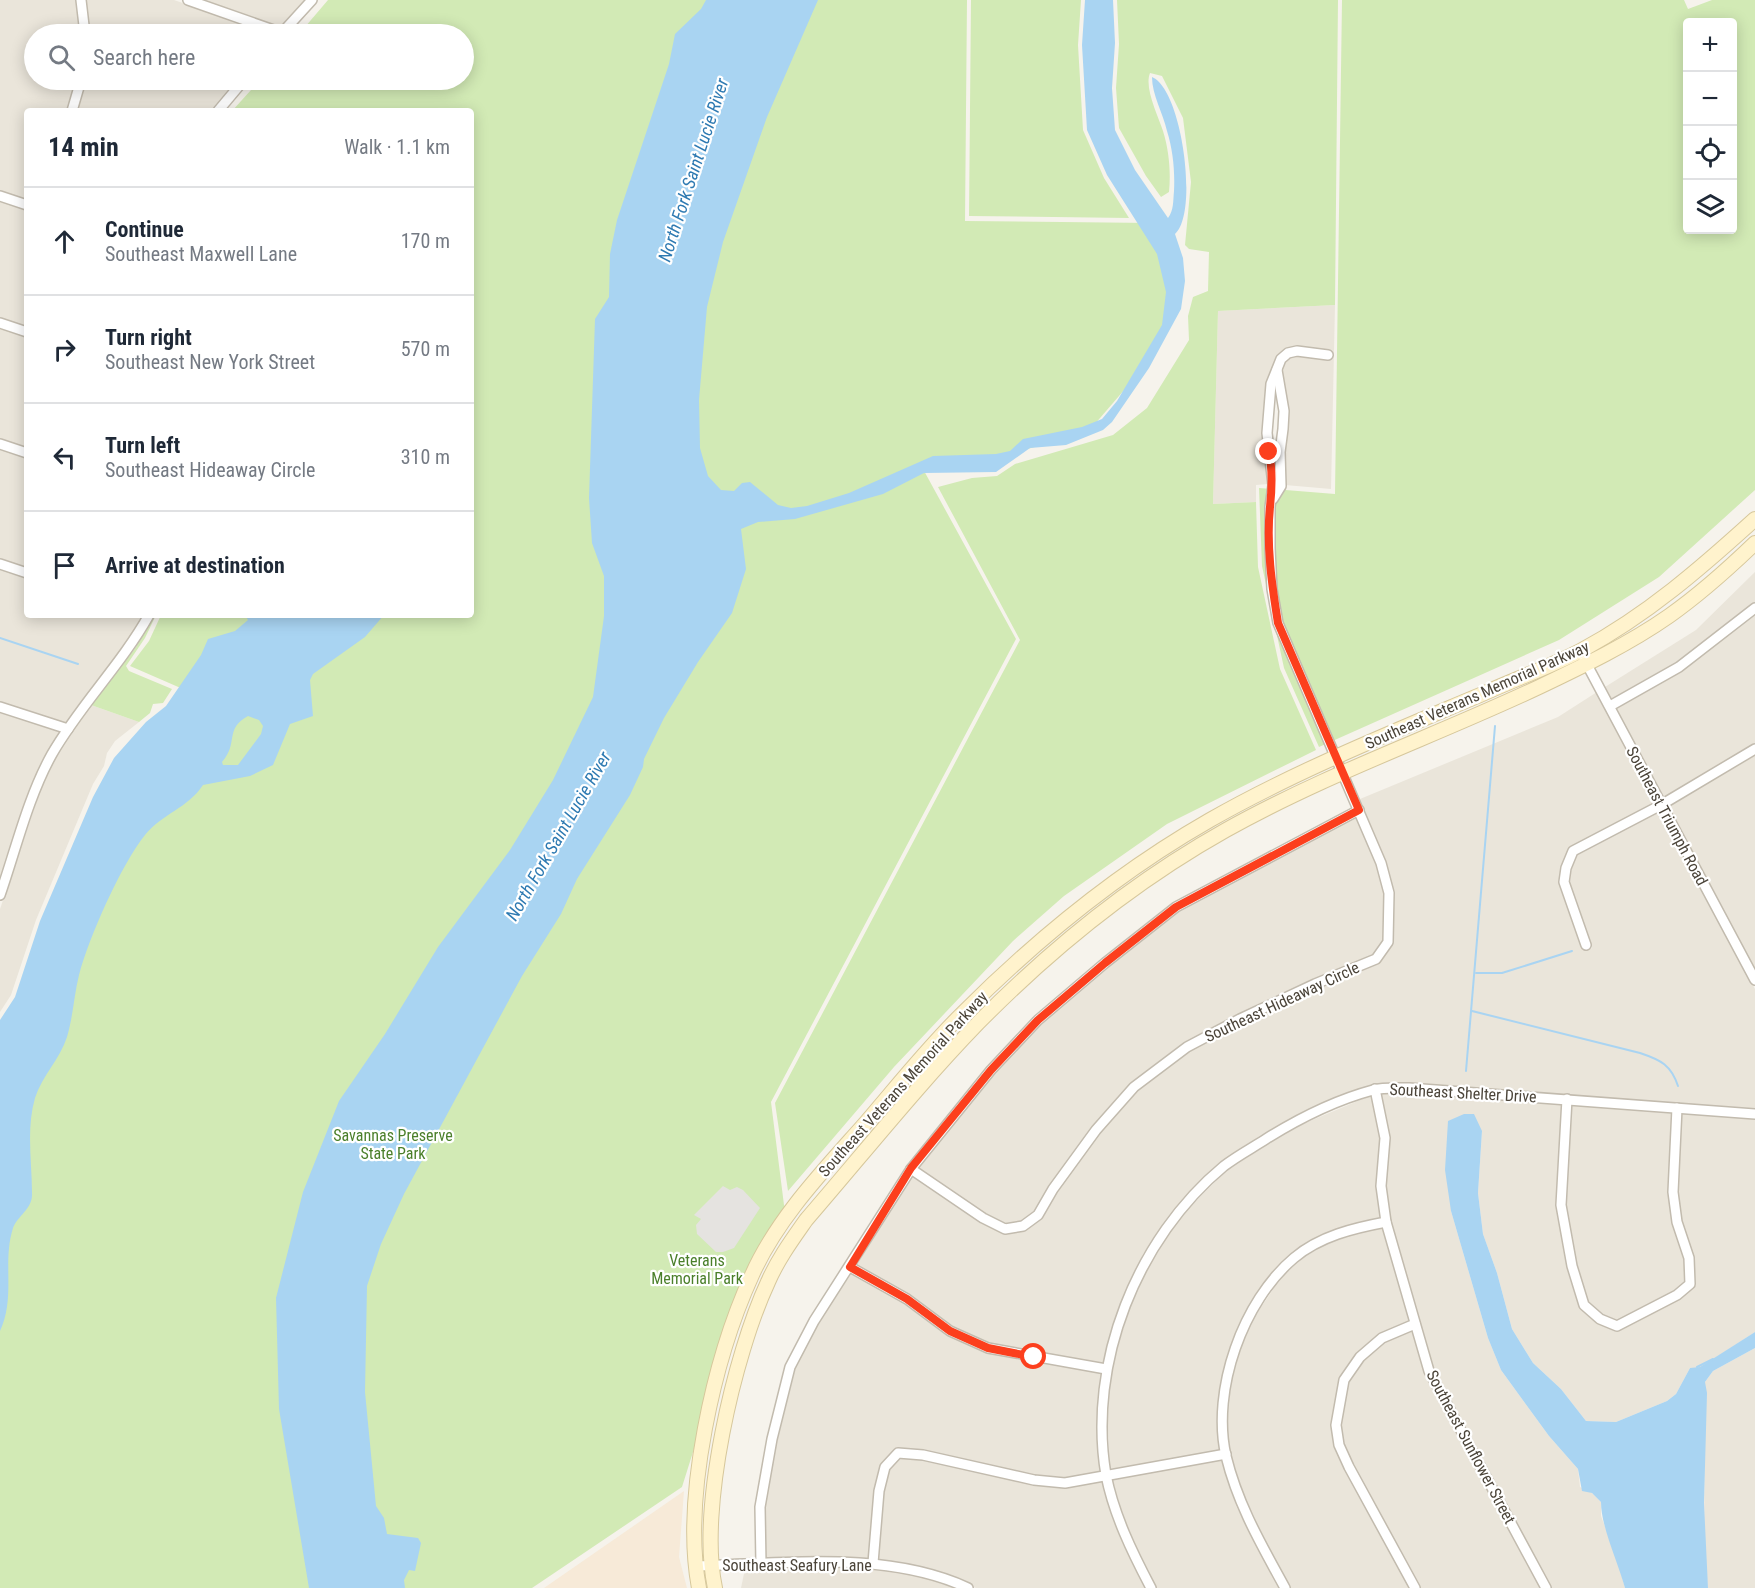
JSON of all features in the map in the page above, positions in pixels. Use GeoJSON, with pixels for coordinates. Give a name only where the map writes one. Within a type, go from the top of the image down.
{"type":"FeatureCollection","features":[{"type":"Feature","properties":{"kind":"main road","name":"Southeast Veterans Memorial Parkway"},"geometry":{"type":"LineString","coordinates":[[699,1588],[692,1523],[695,1491],[721,1366],[752,1273],[770,1242],[819,1176],[962,1014],[1042,938],[1117,879],[1209,821],[1337,757],[1581,651],[1651,608],[1755,519]]}},
{"type":"Feature","properties":{"kind":"main road","name":"Southeast Veterans Memorial Parkway"},"geometry":{"type":"LineString","coordinates":[[715,1588],[710,1566],[711,1500],[736,1375],[767,1282],[784,1250],[806,1220],[978,1024],[1059,948],[1132,890],[1225,831],[1344,772],[1587,665],[1668,617],[1718,579],[1755,543]]}},
{"type":"Feature","properties":{"kind":"street"},"geometry":{"type":"LineString","coordinates":[[81,0],[84,24]]}},
{"type":"Feature","properties":{"kind":"street"},"geometry":{"type":"LineString","coordinates":[[188,0],[254,24]]}},
{"type":"Feature","properties":{"kind":"street"},"geometry":{"type":"LineString","coordinates":[[291,24],[312,0]]}},
{"type":"Feature","properties":{"kind":"street"},"geometry":{"type":"LineString","coordinates":[[73,108],[78,90]]}},
{"type":"Feature","properties":{"kind":"street"},"geometry":{"type":"LineString","coordinates":[[221,108],[236,90]]}},
{"type":"Feature","properties":{"kind":"street"},"geometry":{"type":"LineString","coordinates":[[0,196],[24,204]]}},
{"type":"Feature","properties":{"kind":"street"},"geometry":{"type":"LineString","coordinates":[[0,323],[24,331]]}},
{"type":"Feature","properties":{"kind":"street"},"geometry":{"type":"LineString","coordinates":[[1277,370],[1288,353],[1297,351],[1328,354]]}},
{"type":"Feature","properties":{"kind":"street","name":"Southeast Hideaway Circle"},"geometry":{"type":"LineString","coordinates":[[911,1168],[994,1224],[1005,1229],[1023,1226],[1038,1215],[1053,1189],[1096,1130],[1143,1080],[1187,1047],[1240,1019],[1376,959],[1388,942],[1389,893],[1381,862],[1278,623],[1272,589],[1269,424],[1271,384],[1277,370]]}},
{"type":"Feature","properties":{"kind":"street","name":"Southeast Hideaway Circle"},"geometry":{"type":"LineString","coordinates":[[1271,501],[1281,486],[1280,452],[1283,425],[1281,385],[1277,370]]}},
{"type":"Feature","properties":{"kind":"street"},"geometry":{"type":"LineString","coordinates":[[1269,424],[1283,425]]}},
{"type":"Feature","properties":{"kind":"street"},"geometry":{"type":"LineString","coordinates":[[0,444],[24,452]]}},
{"type":"Feature","properties":{"kind":"street"},"geometry":{"type":"LineString","coordinates":[[0,564],[24,572]]}},
{"type":"Feature","properties":{"kind":"street"},"geometry":{"type":"LineString","coordinates":[[1610,706],[1679,667],[1755,608]]}},
{"type":"Feature","properties":{"kind":"street"},"geometry":{"type":"LineString","coordinates":[[0,895],[38,784],[68,729],[133,644],[146,618]]}},
{"type":"Feature","properties":{"kind":"street","name":"Southeast Triumph Road"},"geometry":{"type":"LineString","coordinates":[[1581,651],[1755,980]]}},
{"type":"Feature","properties":{"kind":"street"},"geometry":{"type":"LineString","coordinates":[[0,707],[68,729]]}},
{"type":"Feature","properties":{"kind":"street"},"geometry":{"type":"LineString","coordinates":[[1586,945],[1564,882],[1566,868],[1573,851],[1661,805],[1755,749]]}},
{"type":"Feature","properties":{"kind":"street"},"geometry":{"type":"LineString","coordinates":[[761,1564],[760,1507],[772,1439],[790,1367],[814,1321],[911,1168],[991,1070],[1038,1020],[1105,963],[1176,907],[1359,810]]}},
{"type":"Feature","properties":{"kind":"street","name":"Southeast Shelter Drive"},"geometry":{"type":"LineString","coordinates":[[1151,1588],[1126,1542],[1107,1475],[1103,1408],[1107,1369],[1124,1311],[1147,1256],[1178,1213],[1224,1166],[1289,1125],[1375,1089],[1409,1088],[1755,1114]]}},
{"type":"Feature","properties":{"kind":"street","name":"Southeast Sunflower Street"},"geometry":{"type":"LineString","coordinates":[[1375,1089],[1385,1138],[1381,1186],[1386,1222],[1429,1371],[1546,1588]]}},
{"type":"Feature","properties":{"kind":"street"},"geometry":{"type":"LineString","coordinates":[[1567,1099],[1561,1204],[1572,1266],[1584,1305],[1600,1319],[1617,1326],[1677,1295],[1690,1284],[1689,1258],[1677,1222],[1673,1192],[1677,1108]]}},
{"type":"Feature","properties":{"kind":"street"},"geometry":{"type":"LineString","coordinates":[[1285,1588],[1240,1505],[1226,1454],[1222,1423],[1230,1362],[1245,1323],[1272,1282],[1294,1258],[1323,1240],[1354,1228],[1386,1222]]}},
{"type":"Feature","properties":{"kind":"street"},"geometry":{"type":"LineString","coordinates":[[850,1267],[907,1299],[950,1331],[988,1348],[1107,1369]]}},
{"type":"Feature","properties":{"kind":"street"},"geometry":{"type":"LineString","coordinates":[[1415,1324],[1382,1338],[1360,1357],[1344,1380],[1336,1425],[1340,1445],[1349,1467],[1415,1588]]}},
{"type":"Feature","properties":{"kind":"street"},"geometry":{"type":"LineString","coordinates":[[873,1563],[879,1491],[885,1467],[898,1453],[923,1455],[1034,1480],[1065,1483],[1226,1454]]}},
{"type":"Feature","properties":{"kind":"street","name":"Southeast Seafury Lane"},"geometry":{"type":"LineString","coordinates":[[695,1566],[873,1563],[916,1570],[968,1588]]}},
{"type":"Feature","properties":{"kind":"shaded area"},"geometry":{"type":"Polygon","coordinates":[[[0,0],[76,0],[80,24],[24,24],[24,90],[74,90],[68,108],[24,108],[24,199],[0,191],[0,0]]]}},
{"type":"Feature","properties":{"kind":"shaded area"},"geometry":{"type":"Polygon","coordinates":[[[85,0],[174,0],[243,24],[88,24],[85,0]]]}},
{"type":"Feature","properties":{"kind":"shaded area"},"geometry":{"type":"Polygon","coordinates":[[[202,0],[306,0],[285,24],[270,24],[202,0]]]}},
{"type":"Feature","properties":{"kind":"shaded area"},"geometry":{"type":"Polygon","coordinates":[[[82,90],[231,90],[216,108],[78,108],[82,90]]]}},
{"type":"Feature","properties":{"kind":"shaded area"},"geometry":{"type":"Polygon","coordinates":[[[0,201],[24,209],[24,326],[0,318],[0,201]]]}},
{"type":"Feature","properties":{"kind":"shaded area"},"geometry":{"type":"Polygon","coordinates":[[[1335,305],[1331,489],[1285,485],[1284,452],[1288,412],[1281,371],[1289,357],[1331,360],[1333,351],[1297,346],[1282,351],[1272,367],[1263,433],[1268,484],[1256,485],[1256,502],[1213,504],[1218,311],[1335,305]]]}},
{"type":"Feature","properties":{"kind":"shaded area"},"geometry":{"type":"Polygon","coordinates":[[[0,327],[24,335],[24,447],[0,439],[0,327]]]}},
{"type":"Feature","properties":{"kind":"shaded area"},"geometry":{"type":"Polygon","coordinates":[[[0,449],[24,457],[24,567],[0,559],[0,449]]]}},
{"type":"Feature","properties":{"kind":"shaded area"},"geometry":{"type":"Polygon","coordinates":[[[0,569],[24,577],[24,618],[141,618],[129,641],[66,724],[0,702],[0,569]]]}},
{"type":"Feature","properties":{"kind":"shaded area"},"geometry":{"type":"Polygon","coordinates":[[[1755,572],[1755,602],[1744,613],[1677,663],[1612,700],[1605,687],[1696,630],[1755,572]]]}},
{"type":"Feature","properties":{"kind":"shaded area"},"geometry":{"type":"Polygon","coordinates":[[[1755,614],[1755,743],[1663,799],[1616,708],[1682,671],[1755,614]]]}},
{"type":"Feature","properties":{"kind":"shaded area"},"geometry":{"type":"Polygon","coordinates":[[[1597,692],[1655,803],[1569,849],[1562,867],[1560,884],[1584,951],[1592,948],[1568,882],[1576,855],[1659,811],[1755,989],[1755,1110],[1409,1083],[1370,1085],[1287,1120],[1222,1162],[1175,1209],[1143,1254],[1120,1309],[1104,1363],[990,1344],[952,1327],[909,1295],[857,1265],[912,1175],[981,1222],[1003,1233],[1025,1230],[1042,1218],[1056,1192],[1099,1133],[1137,1091],[1189,1051],[1316,988],[1378,964],[1391,944],[1384,861],[1360,799],[1558,717],[1597,692]]]}},
{"type":"Feature","properties":{"kind":"shaded area"},"geometry":{"type":"Polygon","coordinates":[[[91,705],[139,722],[115,741],[107,753],[104,766],[93,784],[36,920],[11,995],[0,1012],[0,909],[42,786],[55,757],[91,705]]]}},
{"type":"Feature","properties":{"kind":"shaded area"},"geometry":{"type":"Polygon","coordinates":[[[0,712],[61,732],[0,882],[0,712]]]}},
{"type":"Feature","properties":{"kind":"shaded area"},"geometry":{"type":"Polygon","coordinates":[[[1755,754],[1755,971],[1667,807],[1755,754]]]}},
{"type":"Feature","properties":{"kind":"shaded area"},"geometry":{"type":"Polygon","coordinates":[[[1357,816],[1377,864],[1385,894],[1383,940],[1373,956],[1313,979],[1238,1015],[1185,1043],[1132,1083],[1092,1127],[1050,1186],[1035,1212],[1022,1221],[1005,1224],[985,1214],[918,1167],[994,1073],[1041,1024],[1107,966],[1178,911],[1357,816]]]}},
{"type":"Feature","properties":{"kind":"shaded area"},"geometry":{"type":"Polygon","coordinates":[[[1409,1092],[1562,1103],[1557,1204],[1568,1267],[1598,1322],[1615,1331],[1679,1299],[1694,1284],[1693,1256],[1681,1221],[1677,1191],[1681,1113],[1755,1119],[1755,1332],[1700,1368],[1690,1368],[1676,1394],[1667,1401],[1616,1422],[1586,1421],[1561,1389],[1533,1363],[1512,1329],[1497,1273],[1483,1234],[1478,1193],[1482,1131],[1451,1211],[1488,1338],[1501,1370],[1549,1436],[1578,1469],[1580,1487],[1592,1493],[1601,1502],[1601,1516],[1617,1558],[1625,1588],[1551,1588],[1433,1369],[1390,1221],[1385,1186],[1380,1094],[1409,1092]]]}},
{"type":"Feature","properties":{"kind":"shaded area"},"geometry":{"type":"Polygon","coordinates":[[[1372,1095],[1381,1139],[1382,1219],[1352,1224],[1320,1236],[1292,1254],[1269,1280],[1242,1320],[1226,1361],[1218,1422],[1221,1450],[1110,1469],[1107,1408],[1111,1370],[1128,1313],[1151,1258],[1181,1216],[1227,1170],[1291,1129],[1372,1095]]]}},
{"type":"Feature","properties":{"kind":"shaded area"},"geometry":{"type":"Polygon","coordinates":[[[1570,1104],[1673,1112],[1669,1192],[1673,1223],[1685,1259],[1686,1282],[1675,1291],[1617,1321],[1603,1315],[1588,1302],[1576,1265],[1565,1204],[1570,1104]]]}},
{"type":"Feature","properties":{"kind":"shaded area"},"geometry":{"type":"Polygon","coordinates":[[[723,1186],[730,1190],[737,1187],[743,1190],[760,1208],[734,1248],[716,1252],[697,1234],[696,1225],[701,1219],[694,1215],[723,1186]]]}},
{"type":"Feature","properties":{"kind":"shaded area"},"geometry":{"type":"Polygon","coordinates":[[[1383,1228],[1410,1321],[1358,1353],[1340,1378],[1332,1425],[1410,1588],[1290,1588],[1244,1503],[1230,1453],[1226,1423],[1234,1364],[1249,1325],[1276,1285],[1297,1262],[1324,1245],[1355,1233],[1383,1228]]]}},
{"type":"Feature","properties":{"kind":"shaded area"},"geometry":{"type":"Polygon","coordinates":[[[852,1273],[905,1303],[948,1335],[987,1353],[1102,1373],[1098,1408],[1102,1471],[1065,1478],[1035,1476],[924,1450],[898,1448],[882,1464],[869,1558],[765,1560],[764,1508],[776,1440],[794,1369],[817,1323],[852,1273]]]}},
{"type":"Feature","properties":{"kind":"shaded area"},"geometry":{"type":"Polygon","coordinates":[[[1413,1331],[1541,1588],[1420,1588],[1352,1464],[1340,1425],[1348,1382],[1363,1360],[1384,1342],[1413,1331]]]}},
{"type":"Feature","properties":{"kind":"shaded area"},"geometry":{"type":"Polygon","coordinates":[[[1755,1348],[1755,1588],[1708,1588],[1704,1552],[1705,1382],[1713,1371],[1755,1348]]]}},
{"type":"Feature","properties":{"kind":"shaded area"},"geometry":{"type":"Polygon","coordinates":[[[900,1458],[923,1459],[1033,1485],[1066,1488],[1104,1480],[1123,1544],[1146,1588],[976,1588],[917,1566],[878,1559],[883,1492],[889,1469],[900,1458]]]}},
{"type":"Feature","properties":{"kind":"shaded area"},"geometry":{"type":"Polygon","coordinates":[[[1223,1459],[1236,1506],[1280,1588],[1156,1588],[1130,1540],[1112,1478],[1223,1459]]]}},
{"type":"Feature","properties":{"kind":"shaded area"},"geometry":{"type":"Polygon","coordinates":[[[684,1491],[679,1557],[687,1588],[544,1588],[684,1491]]]}},
{"type":"Feature","properties":{"kind":"shaded area"},"geometry":{"type":"Polygon","coordinates":[[[873,1568],[915,1575],[955,1588],[741,1588],[745,1569],[873,1568]]]}},
{"type":"Feature","properties":{"kind":"green space","name":"Savannas Preserve State Park"},"geometry":{"type":"Polygon","coordinates":[[[328,0],[967,0],[965,221],[1152,223],[1171,312],[1125,389],[1088,432],[992,459],[923,469],[1016,639],[771,1102],[786,1208],[751,1267],[682,1487],[532,1588],[0,1588],[0,1130],[199,696],[130,666],[149,641],[160,618],[474,618],[474,108],[235,108],[251,90],[474,90],[474,24],[308,24],[328,0]]]}},
{"type":"Feature","properties":{"kind":"green space"},"geometry":{"type":"Polygon","coordinates":[[[971,0],[1081,0],[1078,45],[1083,130],[1104,178],[1129,218],[969,216],[971,0]]]}},
{"type":"Feature","properties":{"kind":"green space"},"geometry":{"type":"Polygon","coordinates":[[[1117,0],[1338,0],[1335,305],[1218,311],[1213,504],[1256,502],[1258,567],[1280,669],[1316,750],[1167,824],[1064,896],[1013,941],[894,1067],[788,1191],[775,1103],[1020,640],[938,487],[972,478],[997,476],[1015,464],[1113,435],[1147,408],[1189,340],[1188,316],[1193,297],[1208,291],[1209,252],[1189,249],[1185,245],[1191,182],[1183,118],[1162,76],[1150,73],[1149,86],[1167,146],[1170,169],[1169,192],[1161,197],[1146,176],[1119,128],[1116,88],[1119,44],[1117,0]]]}},
{"type":"Feature","properties":{"kind":"green space"},"geometry":{"type":"Polygon","coordinates":[[[1342,0],[1684,0],[1688,9],[1712,0],[1755,0],[1755,490],[1659,577],[1559,640],[1319,747],[1284,668],[1262,566],[1259,488],[1335,494],[1342,0]]]}},
{"type":"Feature","properties":{"kind":"green space"},"geometry":{"type":"Polygon","coordinates":[[[151,618],[155,618],[145,638],[126,666],[129,671],[172,689],[163,703],[153,704],[150,713],[139,722],[91,705],[136,647],[151,618]]]}},
{"type":"Feature","properties":{"kind":"water","name":"North Fork Saint Lucie River"},"geometry":{"type":"Polygon","coordinates":[[[706,0],[818,0],[767,117],[723,242],[707,307],[699,400],[700,448],[708,476],[721,490],[734,491],[742,483],[750,482],[778,505],[791,508],[807,506],[849,493],[933,456],[996,454],[1010,451],[1023,439],[1082,427],[1102,419],[1117,401],[1162,325],[1166,292],[1157,254],[1107,175],[1087,130],[1082,45],[1085,0],[1113,0],[1115,43],[1112,88],[1115,130],[1135,170],[1168,218],[1173,202],[1173,161],[1152,77],[1163,86],[1179,126],[1186,178],[1186,202],[1182,222],[1175,234],[1183,258],[1185,281],[1181,309],[1149,368],[1112,422],[1103,430],[1066,445],[1030,448],[996,472],[924,473],[883,494],[795,519],[758,522],[741,529],[746,569],[732,613],[698,662],[664,718],[630,795],[577,879],[561,914],[522,976],[404,1194],[381,1244],[367,1286],[365,1392],[376,1506],[384,1518],[387,1534],[418,1538],[421,1543],[415,1571],[409,1570],[404,1580],[405,1588],[309,1588],[279,1409],[276,1298],[303,1192],[339,1101],[385,1034],[438,947],[510,850],[553,780],[593,697],[604,616],[604,576],[592,543],[589,498],[595,319],[609,297],[610,254],[617,220],[669,64],[675,34],[701,9],[706,0]]]}},
{"type":"Feature","properties":{"kind":"water"},"geometry":{"type":"Polygon","coordinates":[[[247,618],[381,618],[365,637],[313,674],[310,680],[313,716],[290,724],[273,765],[250,776],[203,785],[190,800],[145,835],[126,864],[98,922],[84,959],[64,1045],[35,1098],[30,1134],[32,1199],[13,1228],[10,1241],[7,1305],[0,1331],[0,1020],[15,997],[40,921],[93,797],[114,758],[146,722],[166,706],[201,655],[208,639],[235,631],[248,620],[247,618]],[[248,716],[241,721],[236,726],[230,749],[222,762],[223,765],[238,765],[261,734],[263,726],[259,720],[248,716]]]}},
{"type":"Feature","properties":{"kind":"water"},"geometry":{"type":"Polygon","coordinates":[[[1464,1114],[1474,1114],[1482,1131],[1478,1193],[1483,1234],[1497,1273],[1512,1329],[1533,1363],[1561,1389],[1586,1421],[1616,1422],[1667,1401],[1676,1394],[1690,1368],[1700,1367],[1755,1332],[1755,1348],[1713,1371],[1705,1382],[1707,1393],[1704,1503],[1708,1588],[1625,1588],[1607,1533],[1601,1502],[1592,1493],[1582,1491],[1578,1469],[1549,1436],[1501,1370],[1488,1338],[1451,1211],[1445,1170],[1448,1121],[1464,1114]]]}},
{"type":"Feature","properties":{"kind":"waterway"},"geometry":{"type":"LineString","coordinates":[[0,638],[78,664]]}},
{"type":"Feature","properties":{"kind":"waterway"},"geometry":{"type":"LineString","coordinates":[[1466,1071],[1495,726]]}},
{"type":"Feature","properties":{"kind":"waterway"},"geometry":{"type":"LineString","coordinates":[[1476,973],[1502,973],[1572,951]]}},
{"type":"Feature","properties":{"kind":"waterway"},"geometry":{"type":"LineString","coordinates":[[1472,1011],[1640,1053],[1664,1064],[1672,1073],[1678,1086]]}},
{"type":"Feature","properties":{"kind":"waterway"},"geometry":{"type":"LineString","coordinates":[[1697,1367],[1713,1359]]}},
{"type":"Feature","properties":{"kind":"route"},"geometry":{"type":"LineString","coordinates":[[1034,1357],[988,1348],[950,1331],[907,1299],[850,1267],[911,1168],[991,1070],[1038,1020],[1176,907],[1275,852],[1359,810],[1278,623],[1272,589],[1270,548],[1272,465],[1269,452]]}},
{"type":"Feature","properties":{"kind":"park label","name":"Veterans Memorial Park"},"geometry":{"type":"Point","coordinates":[697,1269]}}]}
